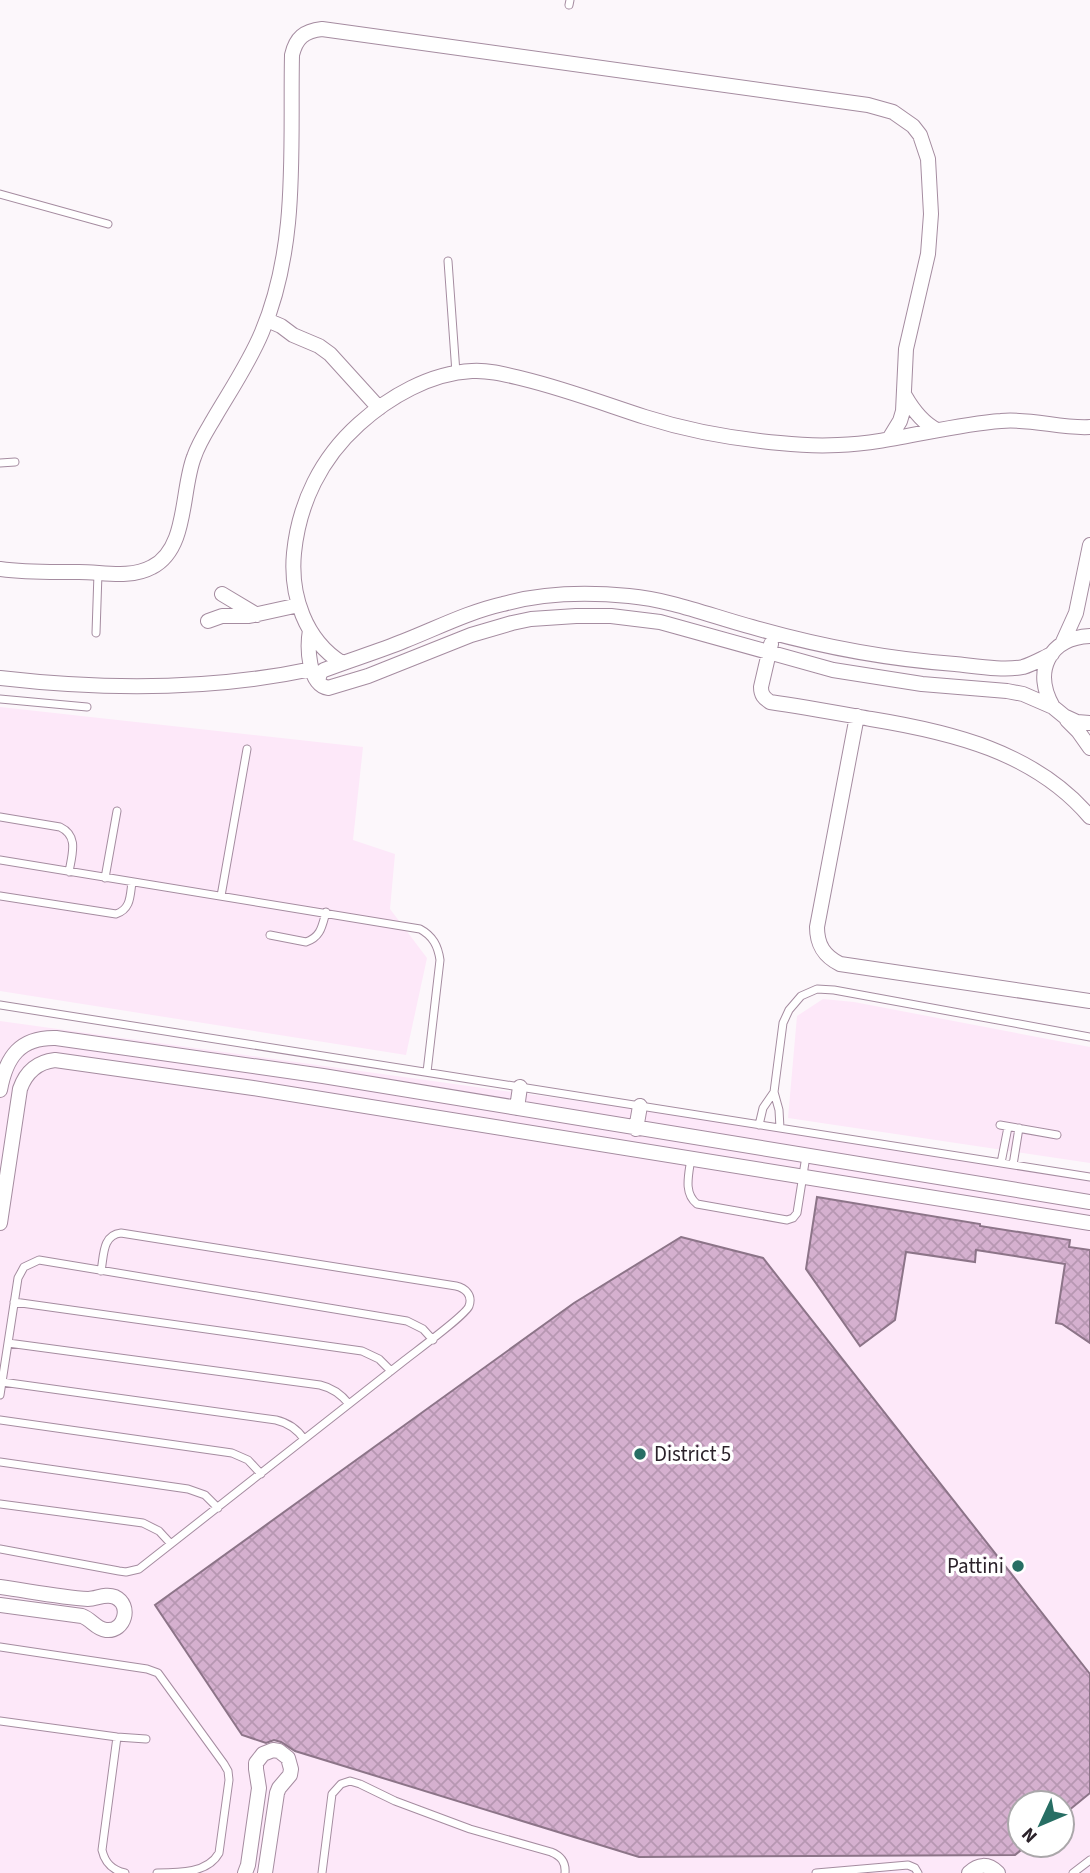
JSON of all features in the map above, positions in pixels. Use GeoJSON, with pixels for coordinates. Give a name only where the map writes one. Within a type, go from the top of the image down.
{"type":"FeatureCollection","features":[{"type":"Feature","properties":{"kind":"street"},"geometry":{"type":"LineString","coordinates":[[0,569],[129,574],[153,567],[171,550],[176,541],[197,449],[261,334],[282,271],[290,220],[292,55],[294,44],[311,30],[322,29],[882,107],[904,118],[920,135],[928,159],[931,214],[928,254],[906,349],[905,396],[900,421],[889,439]]}},
{"type":"Feature","properties":{"kind":"street"},"geometry":{"type":"LineString","coordinates":[[267,320],[330,354],[379,408]]}},
{"type":"Feature","properties":{"kind":"street"},"geometry":{"type":"LineString","coordinates":[[261,334],[293,335]]}},
{"type":"Feature","properties":{"kind":"street"},"geometry":{"type":"LineString","coordinates":[[342,663],[327,652],[310,630],[299,605],[293,558],[298,520],[321,468],[345,436],[379,408],[428,380],[471,371],[496,372],[534,381],[668,424],[714,435],[808,446],[889,439],[973,423],[1005,420],[1087,430]]}},
{"type":"Feature","properties":{"kind":"street"},"geometry":{"type":"LineString","coordinates":[[905,396],[922,419],[937,430]]}},
{"type":"Feature","properties":{"kind":"street"},"geometry":{"type":"LineString","coordinates":[[1090,545],[1076,613],[1068,633],[1046,666],[1044,680],[1046,694],[1090,748]]}},
{"type":"Feature","properties":{"kind":"street"},"geometry":{"type":"LineString","coordinates":[[222,594],[257,615]]}},
{"type":"Feature","properties":{"kind":"street"},"geometry":{"type":"LineString","coordinates":[[0,678],[98,685],[185,686],[315,675],[474,612],[504,603],[570,595],[629,596],[686,607],[774,633],[860,653],[948,664],[1012,668],[1032,664],[1075,638],[1090,636]]}},
{"type":"Feature","properties":{"kind":"street"},"geometry":{"type":"LineString","coordinates":[[527,599],[531,619]]}},
{"type":"Feature","properties":{"kind":"street"},"geometry":{"type":"LineString","coordinates":[[208,621],[222,616],[257,615],[299,605]]}},
{"type":"Feature","properties":{"kind":"street"},"geometry":{"type":"LineString","coordinates":[[310,630],[309,657],[315,675],[324,688],[368,676],[471,635],[512,623],[576,616],[632,618],[689,629],[833,670],[1023,694],[1077,722],[1090,723]]}},
{"type":"Feature","properties":{"kind":"street"},"geometry":{"type":"LineString","coordinates":[[774,633],[761,687],[766,699],[896,723],[975,743],[1020,761],[1056,785],[1090,817]]}},
{"type":"Feature","properties":{"kind":"street"},"geometry":{"type":"LineString","coordinates":[[857,716],[817,927],[819,946],[825,954],[840,964],[1090,1001]]}},
{"type":"Feature","properties":{"kind":"street"},"geometry":{"type":"LineString","coordinates":[[0,1090],[4,1072],[13,1055],[28,1043],[46,1038],[97,1043],[323,1076],[1090,1202]]}},
{"type":"Feature","properties":{"kind":"street"},"geometry":{"type":"LineString","coordinates":[[1,1215],[20,1089],[32,1069],[55,1059],[1090,1223]]}},
{"type":"Feature","properties":{"kind":"street"},"geometry":{"type":"LineString","coordinates":[[320,1099],[323,1076]]}},
{"type":"Feature","properties":{"kind":"street"},"geometry":{"type":"LineString","coordinates":[[517,1108],[520,1087]]}},
{"type":"Feature","properties":{"kind":"street"},"geometry":{"type":"LineString","coordinates":[[636,1129],[640,1106]]}},
{"type":"Feature","properties":{"kind":"street"},"geometry":{"type":"LineString","coordinates":[[908,1194],[910,1172]]}},
{"type":"Feature","properties":{"kind":"street"},"geometry":{"type":"LineString","coordinates":[[0,1587],[87,1599],[112,1596],[121,1602],[125,1613],[118,1627],[107,1630],[82,1616],[0,1605]]}},
{"type":"Feature","properties":{"kind":"street"},"geometry":{"type":"LineString","coordinates":[[245,1873],[259,1788],[256,1763],[263,1754],[274,1750],[288,1758],[291,1769],[277,1793],[265,1873]]}},
{"type":"Feature","properties":{"kind":"street"},"geometry":{"type":"LineString","coordinates":[[969,1873],[978,1866],[983,1866],[998,1873]]}},
{"type":"Feature","properties":{"kind":"lane"},"geometry":{"type":"LineString","coordinates":[[0,194],[108,224]]}},
{"type":"Feature","properties":{"kind":"lane"},"geometry":{"type":"LineString","coordinates":[[447,261],[456,374]]}},
{"type":"Feature","properties":{"kind":"lane"},"geometry":{"type":"LineString","coordinates":[[0,463],[15,462]]}},
{"type":"Feature","properties":{"kind":"lane"},"geometry":{"type":"LineString","coordinates":[[96,633],[97,573]]}},
{"type":"Feature","properties":{"kind":"lane"},"geometry":{"type":"LineString","coordinates":[[0,699],[87,707]]}},
{"type":"Feature","properties":{"kind":"lane"},"geometry":{"type":"LineString","coordinates":[[221,896],[247,749]]}},
{"type":"Feature","properties":{"kind":"lane"},"geometry":{"type":"LineString","coordinates":[[106,878],[117,811]]}},
{"type":"Feature","properties":{"kind":"lane"},"geometry":{"type":"LineString","coordinates":[[0,817],[60,827],[68,831],[73,845],[69,872]]}},
{"type":"Feature","properties":{"kind":"lane"},"geometry":{"type":"LineString","coordinates":[[0,860],[420,929],[433,939],[440,960],[427,1072]]}},
{"type":"Feature","properties":{"kind":"lane"},"geometry":{"type":"LineString","coordinates":[[0,896],[116,914],[124,910],[129,902],[132,882]]}},
{"type":"Feature","properties":{"kind":"lane"},"geometry":{"type":"LineString","coordinates":[[270,935],[311,941],[321,932],[326,912]]}},
{"type":"Feature","properties":{"kind":"lane"},"geometry":{"type":"LineString","coordinates":[[780,1128],[774,1092],[783,1023],[794,1003],[817,989],[1090,1037]]}},
{"type":"Feature","properties":{"kind":"lane"},"geometry":{"type":"LineString","coordinates":[[0,1005],[1090,1177]]}},
{"type":"Feature","properties":{"kind":"lane"},"geometry":{"type":"LineString","coordinates":[[759,1125],[763,1108],[774,1092]]}},
{"type":"Feature","properties":{"kind":"lane"},"geometry":{"type":"LineString","coordinates":[[1001,1163],[1004,1126],[1057,1135]]}},
{"type":"Feature","properties":{"kind":"lane"},"geometry":{"type":"LineString","coordinates":[[1013,1164],[1019,1128]]}},
{"type":"Feature","properties":{"kind":"lane"},"geometry":{"type":"LineString","coordinates":[[691,1158],[688,1191],[696,1204],[790,1220],[796,1216],[806,1156]]}},
{"type":"Feature","properties":{"kind":"lane"},"geometry":{"type":"LineString","coordinates":[[0,1549],[126,1572],[139,1569],[433,1339],[467,1310],[470,1302],[465,1289],[456,1286],[121,1233],[111,1236],[106,1242],[101,1271]]}},
{"type":"Feature","properties":{"kind":"lane"},"geometry":{"type":"LineString","coordinates":[[0,1395],[20,1272],[33,1261],[407,1321],[423,1329],[433,1339]]}},
{"type":"Feature","properties":{"kind":"lane"},"geometry":{"type":"LineString","coordinates":[[14,1302],[362,1351],[379,1359],[391,1371]]}},
{"type":"Feature","properties":{"kind":"lane"},"geometry":{"type":"LineString","coordinates":[[8,1343],[320,1385],[337,1392],[349,1404]]}},
{"type":"Feature","properties":{"kind":"lane"},"geometry":{"type":"LineString","coordinates":[[2,1382],[276,1420],[293,1426],[304,1439]]}},
{"type":"Feature","properties":{"kind":"lane"},"geometry":{"type":"LineString","coordinates":[[0,1420],[232,1453],[248,1460],[261,1474]]}},
{"type":"Feature","properties":{"kind":"lane"},"geometry":{"type":"LineString","coordinates":[[0,1462],[188,1489],[205,1495],[218,1508]]}},
{"type":"Feature","properties":{"kind":"lane"},"geometry":{"type":"LineString","coordinates":[[0,1504],[143,1523],[159,1531],[172,1544]]}},
{"type":"Feature","properties":{"kind":"lane"},"geometry":{"type":"LineString","coordinates":[[0,1647],[147,1668],[158,1673],[225,1764],[229,1780],[219,1853],[216,1858],[212,1864],[201,1870],[157,1873]]}},
{"type":"Feature","properties":{"kind":"lane"},"geometry":{"type":"LineString","coordinates":[[0,1721],[146,1739]]}},
{"type":"Feature","properties":{"kind":"lane"},"geometry":{"type":"LineString","coordinates":[[117,1737],[102,1850],[110,1867],[125,1873]]}},
{"type":"Feature","properties":{"kind":"lane"},"geometry":{"type":"LineString","coordinates":[[321,1873],[332,1794],[341,1784],[350,1781],[470,1829],[551,1852],[566,1865],[565,1873]]}},
{"type":"Feature","properties":{"kind":"lane"},"geometry":{"type":"LineString","coordinates":[[1073,1873],[1090,1860]]}},
{"type":"Feature","properties":{"kind":"lane"},"geometry":{"type":"LineString","coordinates":[[816,1873],[908,1865],[918,1873]]}},
{"type":"Feature","properties":{"kind":"shaded area"},"geometry":{"type":"Polygon","coordinates":[[[0,707],[363,747],[353,840],[395,854],[390,909],[427,958],[406,1055],[0,991],[0,707]]]}},
{"type":"Feature","properties":{"kind":"shaded area"},"geometry":{"type":"Polygon","coordinates":[[[823,999],[854,1002],[1090,1047],[1090,1163],[788,1118],[797,1016],[823,999]]]}},
{"type":"Feature","properties":{"kind":"shaded area","name":"District 5"},"geometry":{"type":"Polygon","coordinates":[[[0,1021],[1090,1172],[1090,1873],[0,1873],[0,1021]]]}},
{"type":"Feature","properties":{"kind":"building"},"geometry":{"type":"Polygon","coordinates":[[[817,1197],[1070,1240],[1069,1247],[1090,1250],[1090,1343],[1062,1324],[1056,1323],[1065,1264],[976,1250],[975,1262],[906,1252],[895,1320],[860,1346],[806,1269],[817,1197]]]}},
{"type":"Feature","properties":{"kind":"building","name":"District 5"},"geometry":{"type":"Polygon","coordinates":[[[681,1237],[763,1258],[1090,1674],[1090,1793],[1076,1804],[1076,1789],[1006,1789],[1006,1855],[639,1857],[295,1751],[281,1742],[274,1740],[266,1743],[242,1735],[155,1605],[574,1303],[681,1237]]]}},
{"type":"Feature","properties":{"kind":"place","name":"District 5"},"geometry":{"type":"Point","coordinates":[640,1454]}},
{"type":"Feature","properties":{"kind":"place","name":"Pattini"},"geometry":{"type":"Point","coordinates":[1018,1566]}}]}
